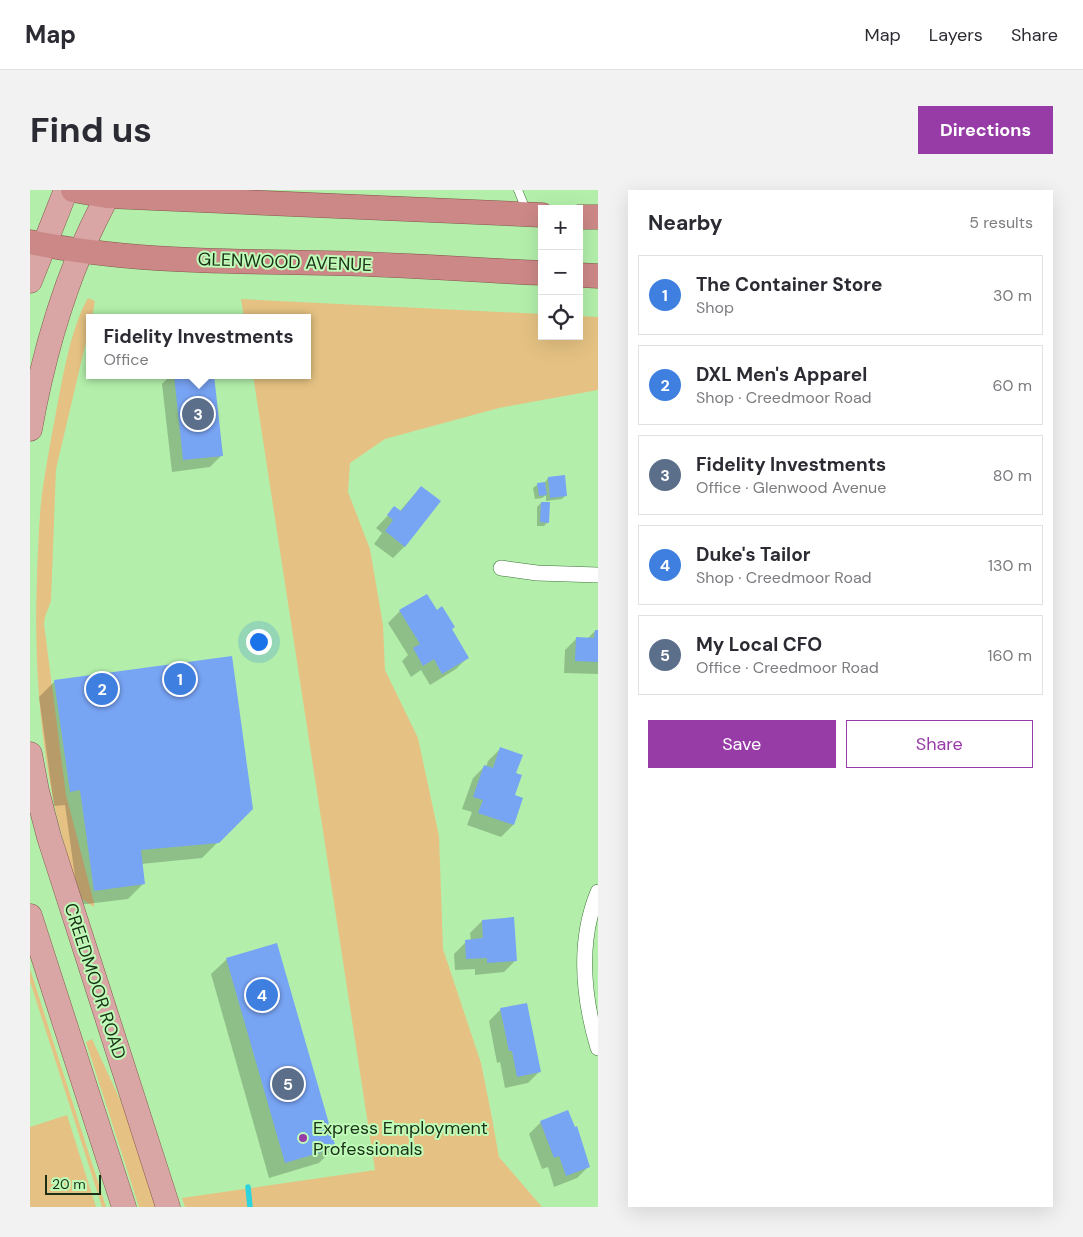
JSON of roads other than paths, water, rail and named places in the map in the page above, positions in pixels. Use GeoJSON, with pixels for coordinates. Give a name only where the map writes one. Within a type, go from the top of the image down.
{"type":"FeatureCollection","features":[{"type":"Feature","properties":{"kind":"highway"},"geometry":{"type":"LineString","coordinates":[[73,190],[535,215]]}},
{"type":"Feature","properties":{"kind":"highway"},"geometry":{"type":"LineString","coordinates":[[583,217],[598,217]]}},
{"type":"Feature","properties":{"kind":"highway","name":"GLENWOOD AVENUE"},"geometry":{"type":"LineString","coordinates":[[37,244],[80,252],[227,262],[328,263],[538,273]]}},
{"type":"Feature","properties":{"kind":"highway"},"geometry":{"type":"LineString","coordinates":[[583,275],[598,276]]}},
{"type":"Feature","properties":{"kind":"main road"},"geometry":{"type":"LineString","coordinates":[[30,281],[37,244],[66,190]]}},
{"type":"Feature","properties":{"kind":"main road"},"geometry":{"type":"LineString","coordinates":[[30,429],[37,390],[55,320],[80,252],[109,193]]}},
{"type":"Feature","properties":{"kind":"main road","name":"CREEDMOOR ROAD"},"geometry":{"type":"LineString","coordinates":[[30,754],[37,792],[49,837],[168,1207]]}},
{"type":"Feature","properties":{"kind":"main road"},"geometry":{"type":"LineString","coordinates":[[30,916],[34,941],[124,1207]]}},
{"type":"Feature","properties":{"kind":"street"},"geometry":{"type":"LineString","coordinates":[[501,568],[537,573],[598,575]]}},
{"type":"Feature","properties":{"kind":"street"},"geometry":{"type":"LineString","coordinates":[[598,892],[589,923],[583,968],[585,994],[598,1048]]}},
{"type":"Feature","properties":{"kind":"lane"},"geometry":{"type":"LineString","coordinates":[[518,190],[535,215]]}},
{"type":"Feature","properties":{"kind":"waterway"},"geometry":{"type":"LineString","coordinates":[[248,1187],[250,1207]]}},
{"type":"Feature","properties":{"kind":"place","name":"Fidelity Investments"},"geometry":{"type":"Point","coordinates":[198,414]}},
{"type":"Feature","properties":{"kind":"place","name":"The Container Store"},"geometry":{"type":"Point","coordinates":[180,679]}},
{"type":"Feature","properties":{"kind":"place","name":"DXL Men's Apparel"},"geometry":{"type":"Point","coordinates":[102,689]}},
{"type":"Feature","properties":{"kind":"place","name":"Duke's Tailor"},"geometry":{"type":"Point","coordinates":[262,995]}},
{"type":"Feature","properties":{"kind":"place","name":"My Local CFO"},"geometry":{"type":"Point","coordinates":[288,1084]}},
{"type":"Feature","properties":{"kind":"place","name":"Express Employment Professionals"},"geometry":{"type":"Point","coordinates":[303,1138]}}]}
